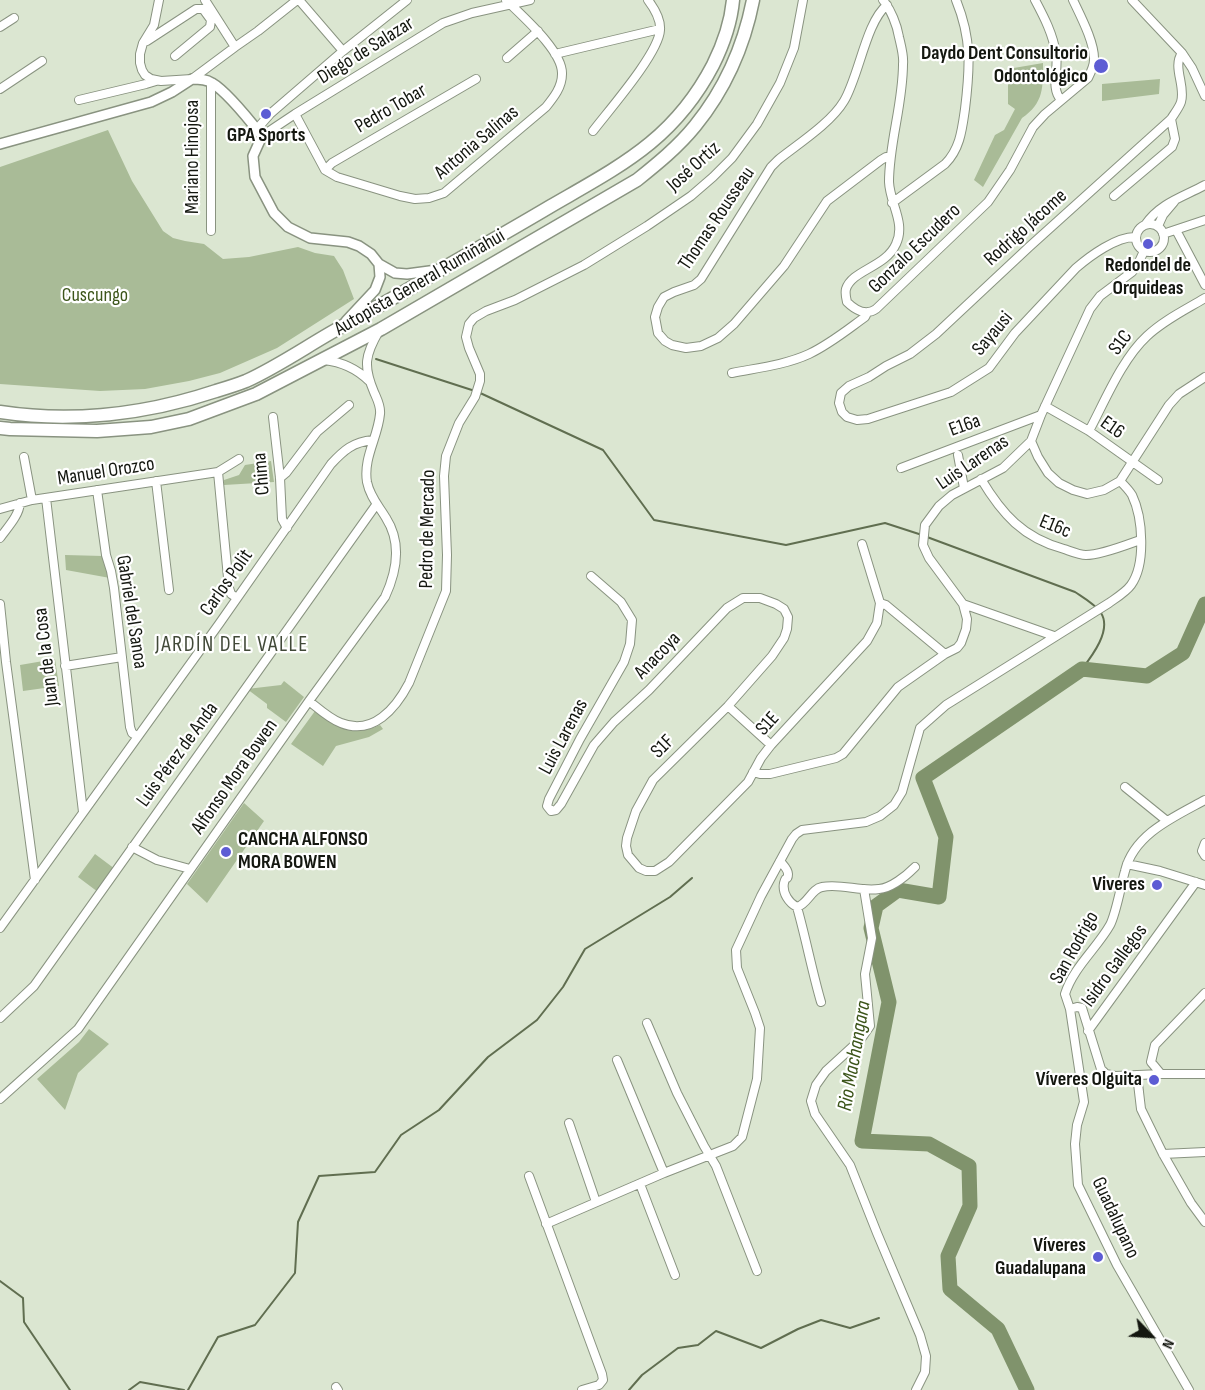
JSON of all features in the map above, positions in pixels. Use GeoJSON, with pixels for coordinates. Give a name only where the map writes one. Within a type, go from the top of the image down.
{"type":"FeatureCollection","features":[{"type":"Feature","properties":{"kind":"highway","name":"Autopista General Rumiñahui"},"geometry":{"type":"LineString","coordinates":[[0,412],[85,416],[147,410],[185,401],[245,381],[418,284],[616,169],[654,141],[690,103],[706,78],[724,39],[733,0]]}},
{"type":"Feature","properties":{"kind":"highway","name":"Autopista General Rumiñahui"},"geometry":{"type":"LineString","coordinates":[[0,428],[97,431],[151,427],[189,418],[256,394],[381,329],[637,180],[668,155],[695,127],[718,93],[739,50],[753,0]]}},
{"type":"Feature","properties":{"kind":"highway"},"geometry":{"type":"LineString","coordinates":[[739,50],[757,20],[762,0]]}},
{"type":"Feature","properties":{"kind":"street"},"geometry":{"type":"LineString","coordinates":[[156,81],[145,75],[142,70],[140,54],[143,43],[154,25],[159,0]]}},
{"type":"Feature","properties":{"kind":"street"},"geometry":{"type":"LineString","coordinates":[[205,0],[234,46]]}},
{"type":"Feature","properties":{"kind":"street"},"geometry":{"type":"LineString","coordinates":[[0,144],[151,102],[172,92],[298,0],[343,51]]}},
{"type":"Feature","properties":{"kind":"street"},"geometry":{"type":"LineString","coordinates":[[407,0],[270,114],[259,133],[253,156],[255,177],[274,213],[296,231],[310,238],[348,242],[359,246],[372,254],[379,264],[400,274],[440,270]]}},
{"type":"Feature","properties":{"kind":"street","name":"Diego de Salazar"},"geometry":{"type":"LineString","coordinates":[[259,133],[295,114],[443,23],[508,2],[530,0]]}},
{"type":"Feature","properties":{"kind":"street"},"geometry":{"type":"LineString","coordinates":[[593,131],[647,61],[654,47],[660,29],[655,9],[648,0]]}},
{"type":"Feature","properties":{"kind":"street","name":"José Ortiz"},"geometry":{"type":"LineString","coordinates":[[530,292],[584,265],[647,226],[691,196],[732,158],[757,124],[780,83],[794,48],[803,0]]}},
{"type":"Feature","properties":{"kind":"street"},"geometry":{"type":"LineString","coordinates":[[892,203],[945,164],[952,157],[962,134],[970,74],[963,17],[956,0]]}},
{"type":"Feature","properties":{"kind":"street"},"geometry":{"type":"LineString","coordinates":[[1035,0],[1047,24],[1057,55],[1055,87],[1056,95],[1061,100]]}},
{"type":"Feature","properties":{"kind":"street","name":"Gonzalo Escudero"},"geometry":{"type":"LineString","coordinates":[[885,2],[897,28],[904,62],[900,104],[890,157],[889,184],[892,203],[900,227],[896,247],[889,255],[878,264],[860,273],[851,280],[846,288],[847,302],[852,308],[867,313],[876,309],[988,202],[999,188],[1033,127],[1088,78],[1095,60],[1086,27],[1073,0]]}},
{"type":"Feature","properties":{"kind":"street"},"geometry":{"type":"LineString","coordinates":[[1132,0],[1182,53],[1205,96]]}},
{"type":"Feature","properties":{"kind":"street","name":"Antonia Salinas"},"geometry":{"type":"LineString","coordinates":[[325,170],[336,177],[400,196],[415,199],[429,198],[444,193],[546,107],[559,89],[562,75],[561,62],[538,32],[508,2]]}},
{"type":"Feature","properties":{"kind":"street","name":"Thomas Rousseau"},"geometry":{"type":"LineString","coordinates":[[885,2],[874,24],[844,102],[833,116],[771,167],[698,283],[664,297],[655,317],[658,333],[672,345],[686,348],[701,346],[718,338],[734,324],[784,266],[827,201],[881,160],[890,157]]}},
{"type":"Feature","properties":{"kind":"street"},"geometry":{"type":"LineString","coordinates":[[143,43],[196,9],[203,9],[211,20],[210,27],[175,56]]}},
{"type":"Feature","properties":{"kind":"street"},"geometry":{"type":"LineString","coordinates":[[0,27],[14,18]]}},
{"type":"Feature","properties":{"kind":"street"},"geometry":{"type":"LineString","coordinates":[[555,54],[660,29]]}},
{"type":"Feature","properties":{"kind":"street"},"geometry":{"type":"LineString","coordinates":[[507,58],[538,32]]}},
{"type":"Feature","properties":{"kind":"street","name":"Rodrigo Jácome"},"geometry":{"type":"LineString","coordinates":[[841,393],[849,386],[910,354],[936,334],[1171,119],[1181,101],[1182,83],[1178,58],[1182,53]]}},
{"type":"Feature","properties":{"kind":"street"},"geometry":{"type":"LineString","coordinates":[[0,89],[42,61]]}},
{"type":"Feature","properties":{"kind":"street","name":"Pedro Tobar"},"geometry":{"type":"LineString","coordinates":[[325,170],[332,163],[476,79]]}},
{"type":"Feature","properties":{"kind":"street","name":"Mariano Hinojosa"},"geometry":{"type":"LineString","coordinates":[[78,100],[156,81],[206,80],[222,91],[259,133]]}},
{"type":"Feature","properties":{"kind":"street","name":"Mariano Hinojosa"},"geometry":{"type":"LineString","coordinates":[[211,83],[211,231]]}},
{"type":"Feature","properties":{"kind":"street"},"geometry":{"type":"LineString","coordinates":[[295,114],[325,170]]}},
{"type":"Feature","properties":{"kind":"street"},"geometry":{"type":"LineString","coordinates":[[1114,196],[1172,147],[1175,139],[1171,119]]}},
{"type":"Feature","properties":{"kind":"street"},"geometry":{"type":"LineString","coordinates":[[1145,225],[1158,226],[1163,234],[1163,243],[1157,250],[1148,253],[1139,248],[1136,243],[1141,227],[1164,205],[1205,185]]}},
{"type":"Feature","properties":{"kind":"street"},"geometry":{"type":"LineString","coordinates":[[1158,226],[1163,215],[1175,201]]}},
{"type":"Feature","properties":{"kind":"street"},"geometry":{"type":"LineString","coordinates":[[1163,234],[1205,220]]}},
{"type":"Feature","properties":{"kind":"street"},"geometry":{"type":"LineString","coordinates":[[1176,230],[1205,285]]}},
{"type":"Feature","properties":{"kind":"street","name":"Sayausi"},"geometry":{"type":"LineString","coordinates":[[841,393],[839,403],[842,412],[847,417],[857,420],[868,419],[951,392],[989,368],[1015,333],[1083,262],[1118,239],[1136,237]]}},
{"type":"Feature","properties":{"kind":"street","name":"Luis Larenas"},"geometry":{"type":"LineString","coordinates":[[963,604],[929,558],[923,545],[925,525],[939,506],[952,495],[1003,468],[1031,441],[1090,309],[1100,296],[1132,272],[1144,251]]}},
{"type":"Feature","properties":{"kind":"street"},"geometry":{"type":"LineString","coordinates":[[341,327],[375,290],[380,277],[379,264]]}},
{"type":"Feature","properties":{"kind":"street","name":"Pedro de Mercado"},"geometry":{"type":"LineString","coordinates":[[309,701],[341,723],[359,726],[376,722],[383,717],[405,691],[446,591],[444,476],[446,456],[459,423],[479,388],[480,381],[480,374],[467,342],[466,330],[474,318],[530,292]]}},
{"type":"Feature","properties":{"kind":"street","name":"S1C"},"geometry":{"type":"LineString","coordinates":[[1089,431],[1134,349],[1147,335],[1173,316],[1205,298]]}},
{"type":"Feature","properties":{"kind":"street"},"geometry":{"type":"LineString","coordinates":[[732,373],[787,362],[807,355],[827,345],[865,318],[867,313]]}},
{"type":"Feature","properties":{"kind":"street"},"geometry":{"type":"LineString","coordinates":[[373,440],[380,408],[367,368],[368,354],[381,329]]}},
{"type":"Feature","properties":{"kind":"street"},"geometry":{"type":"LineString","coordinates":[[322,360],[340,362],[356,370],[370,381]]}},
{"type":"Feature","properties":{"kind":"street"},"geometry":{"type":"LineString","coordinates":[[1031,441],[1042,466],[1059,483],[1087,494],[1104,490],[1120,481],[1169,405],[1179,394],[1205,377]]}},
{"type":"Feature","properties":{"kind":"street"},"geometry":{"type":"LineString","coordinates":[[280,478],[316,432],[349,405]]}},
{"type":"Feature","properties":{"kind":"street","name":"E16"},"geometry":{"type":"LineString","coordinates":[[1045,406],[1089,431],[1158,480]]}},
{"type":"Feature","properties":{"kind":"street","name":"E16a"},"geometry":{"type":"LineString","coordinates":[[901,468],[1041,415]]}},
{"type":"Feature","properties":{"kind":"street","name":"Chima"},"geometry":{"type":"LineString","coordinates":[[273,417],[282,519],[287,528]]}},
{"type":"Feature","properties":{"kind":"street","name":"Alfonso Mora Bowen"},"geometry":{"type":"LineString","coordinates":[[0,1099],[78,1029],[385,597],[392,583],[397,558],[394,535],[369,490],[366,472],[373,440]]}},
{"type":"Feature","properties":{"kind":"street","name":"Carlos Polit"},"geometry":{"type":"LineString","coordinates":[[0,928],[337,458],[360,441],[373,440]]}},
{"type":"Feature","properties":{"kind":"street"},"geometry":{"type":"LineString","coordinates":[[958,455],[964,488]]}},
{"type":"Feature","properties":{"kind":"street"},"geometry":{"type":"LineString","coordinates":[[24,457],[32,500]]}},
{"type":"Feature","properties":{"kind":"street","name":"Manuel Orozco"},"geometry":{"type":"LineString","coordinates":[[0,509],[32,500],[218,472],[239,459]]}},
{"type":"Feature","properties":{"kind":"street"},"geometry":{"type":"LineString","coordinates":[[218,472],[229,588],[231,594],[237,598]]}},
{"type":"Feature","properties":{"kind":"street","name":"E16c"},"geometry":{"type":"LineString","coordinates":[[981,479],[993,500],[1008,519],[1045,544],[1086,555],[1112,550],[1140,540]]}},
{"type":"Feature","properties":{"kind":"street"},"geometry":{"type":"LineString","coordinates":[[156,481],[169,590]]}},
{"type":"Feature","properties":{"kind":"street"},"geometry":{"type":"LineString","coordinates":[[546,1224],[733,1146],[742,1137],[758,1079],[760,1028],[737,968],[736,950],[761,896],[792,839],[802,830],[866,822],[880,816],[894,805],[902,792],[920,728],[946,705],[1103,607],[1130,586],[1138,568],[1139,517],[1131,493],[1120,481]]}},
{"type":"Feature","properties":{"kind":"street","name":"Gabriel del Sanoa"},"geometry":{"type":"LineString","coordinates":[[97,490],[106,555],[112,576],[130,727],[132,733],[137,736]]}},
{"type":"Feature","properties":{"kind":"street","name":"Juan de la Cosa"},"geometry":{"type":"LineString","coordinates":[[46,498],[83,812]]}},
{"type":"Feature","properties":{"kind":"street"},"geometry":{"type":"LineString","coordinates":[[0,538],[20,509],[20,503]]}},
{"type":"Feature","properties":{"kind":"street","name":"Luis Pérez de Anda"},"geometry":{"type":"LineString","coordinates":[[0,1017],[34,986],[376,505]]}},
{"type":"Feature","properties":{"kind":"street"},"geometry":{"type":"LineString","coordinates":[[862,544],[880,603],[886,605],[945,654]]}},
{"type":"Feature","properties":{"kind":"street","name":"Luis Larenas"},"geometry":{"type":"LineString","coordinates":[[561,804],[556,810],[550,811],[547,806],[580,739],[624,662],[630,644],[632,620],[621,602],[591,576]]}},
{"type":"Feature","properties":{"kind":"street","name":"Anacoya"},"geometry":{"type":"LineString","coordinates":[[561,804],[594,745],[727,608],[743,598],[760,598],[776,604],[784,609],[788,617],[784,638]]}},
{"type":"Feature","properties":{"kind":"street","name":"S1E"},"geometry":{"type":"LineString","coordinates":[[669,862],[747,782],[771,745],[867,641],[877,623],[880,603]]}},
{"type":"Feature","properties":{"kind":"street"},"geometry":{"type":"LineString","coordinates":[[0,604],[35,880]]}},
{"type":"Feature","properties":{"kind":"street"},"geometry":{"type":"LineString","coordinates":[[963,604],[1054,636]]}},
{"type":"Feature","properties":{"kind":"street"},"geometry":{"type":"LineString","coordinates":[[753,772],[770,774],[836,758],[843,754],[898,687],[961,644],[967,619],[963,604]]}},
{"type":"Feature","properties":{"kind":"street","name":"S1F"},"geometry":{"type":"LineString","coordinates":[[669,862],[655,871],[646,871],[639,868],[628,855],[627,838],[636,811],[653,780],[728,705],[772,656],[784,638]]}},
{"type":"Feature","properties":{"kind":"street"},"geometry":{"type":"LineString","coordinates":[[65,666],[122,657]]}},
{"type":"Feature","properties":{"kind":"street"},"geometry":{"type":"LineString","coordinates":[[728,705],[771,745]]}},
{"type":"Feature","properties":{"kind":"street"},"geometry":{"type":"LineString","coordinates":[[1125,787],[1167,821]]}},
{"type":"Feature","properties":{"kind":"street","name":"San Rodrigo"},"geometry":{"type":"LineString","coordinates":[[1088,1031],[1082,1008],[1077,1006],[1070,1009],[1066,990],[1081,964],[1112,923],[1126,864],[1137,846],[1149,834],[1205,800]]}},
{"type":"Feature","properties":{"kind":"street"},"geometry":{"type":"LineString","coordinates":[[1205,843],[1202,851],[1205,856]]}},
{"type":"Feature","properties":{"kind":"street"},"geometry":{"type":"LineString","coordinates":[[132,847],[157,860],[190,869]]}},
{"type":"Feature","properties":{"kind":"street"},"geometry":{"type":"LineString","coordinates":[[780,861],[788,870],[784,883],[787,899],[797,908],[821,1002]]}},
{"type":"Feature","properties":{"kind":"street"},"geometry":{"type":"LineString","coordinates":[[1126,864],[1160,871],[1205,885]]}},
{"type":"Feature","properties":{"kind":"street"},"geometry":{"type":"LineString","coordinates":[[797,908],[802,906],[819,887],[842,886],[880,890],[909,874],[915,867]]}},
{"type":"Feature","properties":{"kind":"street","name":"Isidro Gallegos"},"geometry":{"type":"LineString","coordinates":[[1137,1075],[1106,1074],[1101,1069],[1088,1031],[1196,882]]}},
{"type":"Feature","properties":{"kind":"street"},"geometry":{"type":"LineString","coordinates":[[864,889],[872,938],[865,974],[870,1026],[861,1039],[826,1071],[816,1085],[811,1101],[815,1114],[850,1165],[920,1335],[926,1356],[925,1372],[916,1390]]}},
{"type":"Feature","properties":{"kind":"street"},"geometry":{"type":"LineString","coordinates":[[1161,1074],[1151,1062],[1155,1045],[1205,993]]}},
{"type":"Feature","properties":{"kind":"street","name":"Guadalupano"},"geometry":{"type":"LineString","coordinates":[[1070,1009],[1084,1102],[1077,1125],[1075,1144],[1078,1185],[1118,1265],[1189,1390]]}},
{"type":"Feature","properties":{"kind":"street"},"geometry":{"type":"LineString","coordinates":[[647,1023],[677,1093],[716,1166],[757,1271]]}},
{"type":"Feature","properties":{"kind":"street"},"geometry":{"type":"LineString","coordinates":[[617,1060],[664,1173]]}},
{"type":"Feature","properties":{"kind":"street"},"geometry":{"type":"LineString","coordinates":[[1205,1074],[1137,1075],[1141,1109],[1162,1154],[1205,1222]]}},
{"type":"Feature","properties":{"kind":"street"},"geometry":{"type":"LineString","coordinates":[[569,1124],[596,1202]]}},
{"type":"Feature","properties":{"kind":"street"},"geometry":{"type":"LineString","coordinates":[[1162,1154],[1202,1152],[1205,1161]]}},
{"type":"Feature","properties":{"kind":"street"},"geometry":{"type":"LineString","coordinates":[[529,1176],[602,1374],[603,1380],[599,1385],[582,1390]]}},
{"type":"Feature","properties":{"kind":"street"},"geometry":{"type":"LineString","coordinates":[[640,1184],[675,1275]]}},
{"type":"Feature","properties":{"kind":"green space"},"geometry":{"type":"Polygon","coordinates":[[[1043,63],[1041,94],[1035,106],[1022,118],[983,187],[974,180],[995,135],[1004,130],[1015,109],[1008,104],[1008,69],[1043,63]]]}},
{"type":"Feature","properties":{"kind":"green space"},"geometry":{"type":"Polygon","coordinates":[[[1160,79],[1159,94],[1102,101],[1102,84],[1160,79]]]}},
{"type":"Feature","properties":{"kind":"green space","name":"Cuscungo"},"geometry":{"type":"Polygon","coordinates":[[[108,130],[132,181],[163,231],[173,238],[204,244],[223,259],[249,257],[298,247],[334,256],[343,270],[354,299],[277,348],[220,373],[189,381],[145,389],[100,391],[0,384],[0,167],[108,130]]]}},
{"type":"Feature","properties":{"kind":"green space"},"geometry":{"type":"Polygon","coordinates":[[[271,461],[274,482],[224,485],[224,480],[239,475],[245,465],[271,461]]]}},
{"type":"Feature","properties":{"kind":"green space"},"geometry":{"type":"Polygon","coordinates":[[[65,555],[103,556],[104,565],[111,575],[110,578],[66,570],[65,555]]]}},
{"type":"Feature","properties":{"kind":"green space"},"geometry":{"type":"Polygon","coordinates":[[[55,659],[59,686],[23,691],[20,665],[55,659]]]}},
{"type":"Feature","properties":{"kind":"green space"},"geometry":{"type":"Polygon","coordinates":[[[284,681],[304,697],[286,722],[247,689],[281,685],[284,681]]]}},
{"type":"Feature","properties":{"kind":"green space"},"geometry":{"type":"Polygon","coordinates":[[[315,711],[338,725],[353,730],[370,729],[380,725],[383,729],[369,737],[336,746],[323,766],[291,744],[315,711]]]}},
{"type":"Feature","properties":{"kind":"green space","name":"CANCHA ALFONSO MORA BOWEN"},"geometry":{"type":"Polygon","coordinates":[[[244,803],[264,821],[207,903],[187,884],[244,803]]]}},
{"type":"Feature","properties":{"kind":"green space"},"geometry":{"type":"Polygon","coordinates":[[[95,854],[115,869],[98,892],[78,877],[95,854]]]}},
{"type":"Feature","properties":{"kind":"green space"},"geometry":{"type":"Polygon","coordinates":[[[89,1029],[109,1044],[78,1073],[65,1110],[37,1079],[79,1042],[89,1029]]]}},
{"type":"Feature","properties":{"kind":"waterway"},"geometry":{"type":"LineString","coordinates":[[376,359],[478,392],[603,450],[654,520],[786,545],[885,523],[922,535]]}},
{"type":"Feature","properties":{"kind":"waterway"},"geometry":{"type":"LineString","coordinates":[[927,537],[1075,592],[1093,604],[1101,613],[1104,627],[1099,642],[1082,669]]}},
{"type":"Feature","properties":{"kind":"waterway","name":"Rio Machangara"},"geometry":{"type":"LineString","coordinates":[[1027,1390],[998,1329],[950,1289],[948,1256],[970,1206],[969,1166],[929,1144],[862,1141],[889,1002],[871,928],[876,906],[898,890],[939,897],[946,837],[923,778],[1082,669],[1147,676],[1183,653],[1205,604]]}},
{"type":"Feature","properties":{"kind":"waterway"},"geometry":{"type":"LineString","coordinates":[[188,1390],[218,1337],[255,1325],[295,1273],[298,1222],[319,1176],[375,1172],[401,1135],[439,1110],[488,1057],[537,1020],[563,987],[585,949],[670,897],[692,878]]}},
{"type":"Feature","properties":{"kind":"waterway"},"geometry":{"type":"LineString","coordinates":[[0,1281],[23,1298],[24,1322],[70,1390]]}},
{"type":"Feature","properties":{"kind":"waterway"},"geometry":{"type":"LineString","coordinates":[[629,1390],[642,1375],[678,1348],[698,1345],[716,1331],[761,1348],[821,1320],[850,1328],[879,1318]]}},
{"type":"Feature","properties":{"kind":"waterway"},"geometry":{"type":"LineString","coordinates":[[129,1390],[140,1382],[184,1390]]}},
{"type":"Feature","properties":{"kind":"place","name":"Daydo Dent Consultorio Odontológico"},"geometry":{"type":"Point","coordinates":[1101,66]}},
{"type":"Feature","properties":{"kind":"place","name":"GPA Sports"},"geometry":{"type":"Point","coordinates":[266,114]}},
{"type":"Feature","properties":{"kind":"place","name":"Redondel de Orquideas"},"geometry":{"type":"Point","coordinates":[1148,244]}},
{"type":"Feature","properties":{"kind":"place","name":"CANCHA ALFONSO MORA BOWEN"},"geometry":{"type":"Point","coordinates":[226,852]}},
{"type":"Feature","properties":{"kind":"place","name":"Viveres"},"geometry":{"type":"Point","coordinates":[1157,885]}},
{"type":"Feature","properties":{"kind":"place","name":"Víveres Olguita"},"geometry":{"type":"Point","coordinates":[1154,1080]}},
{"type":"Feature","properties":{"kind":"place","name":"Víveres Guadalupana"},"geometry":{"type":"Point","coordinates":[1098,1257]}},
{"type":"Feature","properties":{"kind":"district","name":"JARDÍN DEL VALLE"},"geometry":{"type":"Point","coordinates":[232,645]}}]}
